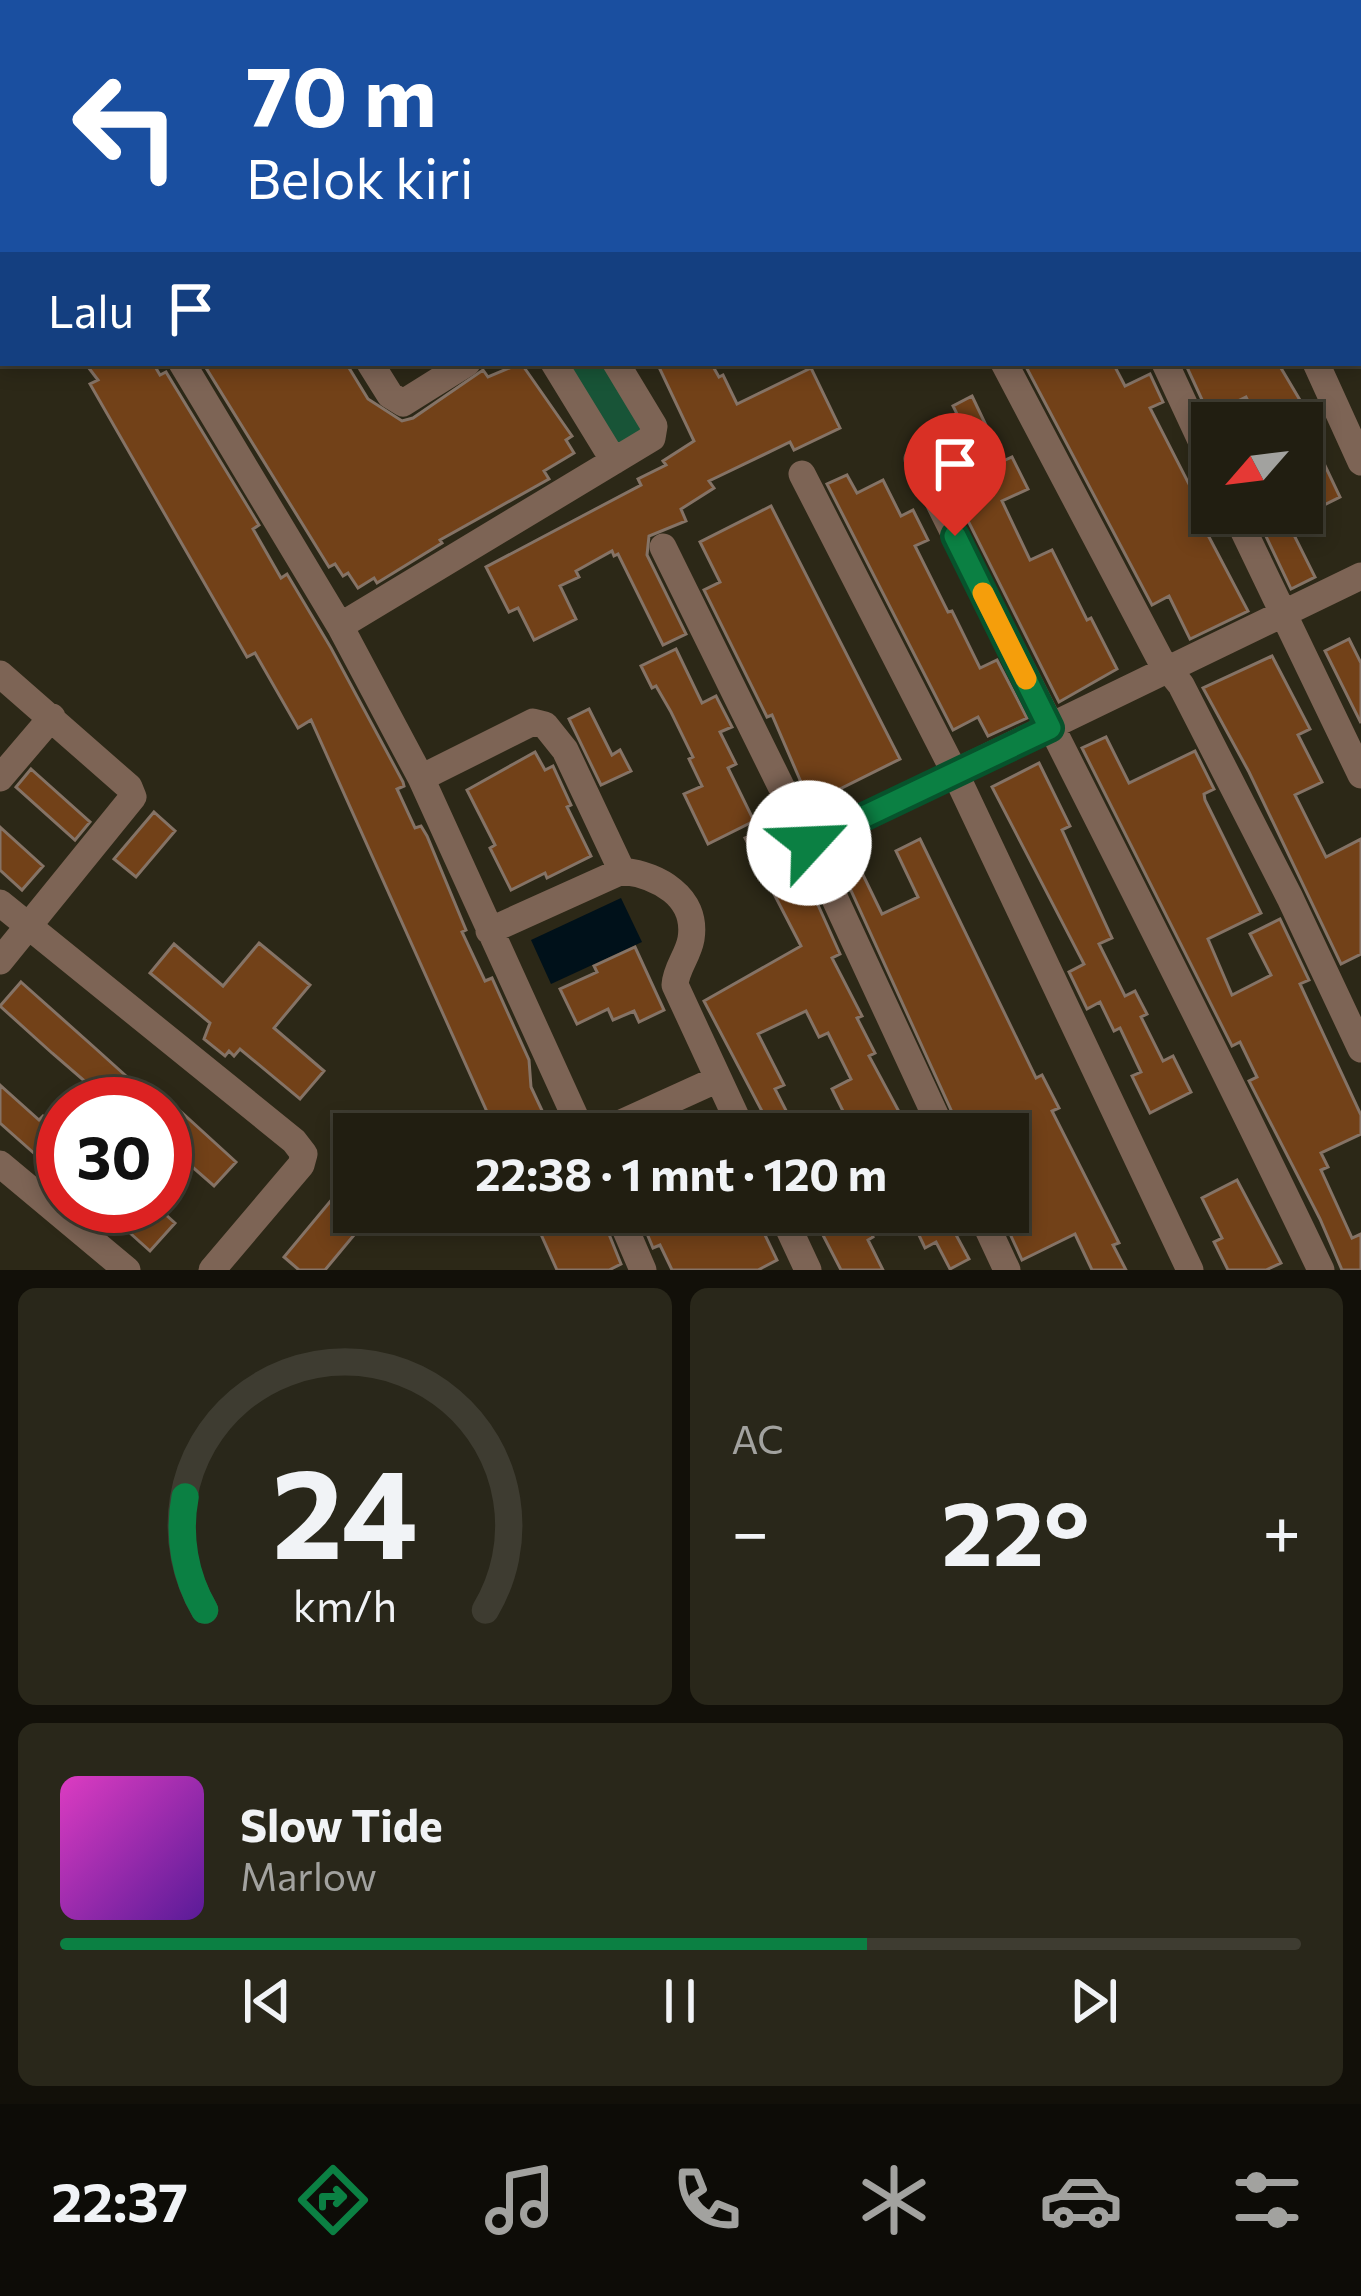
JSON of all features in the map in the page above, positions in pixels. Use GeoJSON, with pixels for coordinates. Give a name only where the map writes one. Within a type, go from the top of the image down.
{"type":"FeatureCollection","features":[{"type":"Feature","properties":{"kind":"street"},"geometry":{"type":"LineString","coordinates":[[184,366],[340,626],[421,778],[573,1113]]}},
{"type":"Feature","properties":{"kind":"street"},"geometry":{"type":"LineString","coordinates":[[372,366],[389,395],[403,403],[462,366]]}},
{"type":"Feature","properties":{"kind":"street"},"geometry":{"type":"LineString","coordinates":[[556,366],[614,461]]}},
{"type":"Feature","properties":{"kind":"street"},"geometry":{"type":"LineString","coordinates":[[340,626],[655,433],[618,366]]}},
{"type":"Feature","properties":{"kind":"street"},"geometry":{"type":"LineString","coordinates":[[1006,366],[1181,685],[1361,1049]]}},
{"type":"Feature","properties":{"kind":"street"},"geometry":{"type":"LineString","coordinates":[[1166,366],[1191,419]]}},
{"type":"Feature","properties":{"kind":"street"},"geometry":{"type":"LineString","coordinates":[[1317,366],[1361,462]]}},
{"type":"Feature","properties":{"kind":"street"},"geometry":{"type":"LineString","coordinates":[[917,459],[1205,1025],[1321,1270]]}},
{"type":"Feature","properties":{"kind":"street"},"geometry":{"type":"LineString","coordinates":[[802,474],[956,775],[1190,1270]]}},
{"type":"Feature","properties":{"kind":"street"},"geometry":{"type":"LineString","coordinates":[[1245,534],[1361,775]]}},
{"type":"Feature","properties":{"kind":"street"},"geometry":{"type":"LineString","coordinates":[[663,547],[809,843],[934,1113]]}},
{"type":"Feature","properties":{"kind":"street"},"geometry":{"type":"LineString","coordinates":[[809,843],[1361,576]]}},
{"type":"Feature","properties":{"kind":"street"},"geometry":{"type":"LineString","coordinates":[[0,674],[129,787],[133,797],[0,961]]}},
{"type":"Feature","properties":{"kind":"street"},"geometry":{"type":"LineString","coordinates":[[0,778],[52,717]]}},
{"type":"Feature","properties":{"kind":"street"},"geometry":{"type":"LineString","coordinates":[[421,778],[533,722],[545,725],[565,750],[622,871]]}},
{"type":"Feature","properties":{"kind":"street"},"geometry":{"type":"LineString","coordinates":[[489,931],[622,871],[666,884],[686,908],[692,924],[675,985],[734,1113]]}},
{"type":"Feature","properties":{"kind":"street"},"geometry":{"type":"LineString","coordinates":[[0,903],[295,1141],[304,1154],[301,1165],[212,1270]]}},
{"type":"Feature","properties":{"kind":"street"},"geometry":{"type":"LineString","coordinates":[[642,1113],[718,1078]]}},
{"type":"Feature","properties":{"kind":"street"},"geometry":{"type":"LineString","coordinates":[[0,1164],[127,1270]]}},
{"type":"Feature","properties":{"kind":"street"},"geometry":{"type":"LineString","coordinates":[[627,1233],[644,1270]]}},
{"type":"Feature","properties":{"kind":"street"},"geometry":{"type":"LineString","coordinates":[[791,1233],[808,1270]]}},
{"type":"Feature","properties":{"kind":"street"},"geometry":{"type":"LineString","coordinates":[[990,1233],[1007,1270]]}},
{"type":"Feature","properties":{"kind":"green space"},"geometry":{"type":"Polygon","coordinates":[[[567,366],[607,366],[644,427],[624,443],[615,442],[567,366]]]}},
{"type":"Feature","properties":{"kind":"water"},"geometry":{"type":"Polygon","coordinates":[[[621,898],[642,942],[551,984],[531,940],[621,898]]]}},
{"type":"Feature","properties":{"kind":"building"},"geometry":{"type":"Polygon","coordinates":[[[87,366],[155,366],[160,375],[166,372],[259,525],[253,529],[281,578],[287,574],[331,648],[403,782],[397,789],[415,828],[421,826],[427,836],[466,930],[462,932],[485,981],[492,978],[529,1060],[531,1087],[543,1113],[488,1113],[311,720],[298,728],[255,653],[247,657],[90,384],[98,380],[87,366]]]}},
{"type":"Feature","properties":{"kind":"building"},"geometry":{"type":"Polygon","coordinates":[[[205,366],[348,366],[368,399],[402,421],[483,370],[488,377],[523,366],[572,436],[566,440],[574,453],[544,471],[549,479],[440,540],[442,543],[377,583],[374,578],[358,588],[348,573],[343,576],[335,564],[329,567],[205,366]]]}},
{"type":"Feature","properties":{"kind":"building"},"geometry":{"type":"Polygon","coordinates":[[[658,366],[713,366],[719,377],[723,375],[737,404],[811,368],[840,428],[794,450],[790,442],[709,481],[714,488],[681,509],[686,521],[649,536],[647,555],[686,634],[663,645],[618,554],[612,551],[560,586],[576,619],[534,640],[518,608],[509,612],[486,567],[641,485],[638,479],[666,465],[663,461],[694,441],[658,366]]]}},
{"type":"Feature","properties":{"kind":"building"},"geometry":{"type":"Polygon","coordinates":[[[1026,366],[1115,366],[1125,386],[1150,374],[1163,402],[1150,408],[1191,489],[1191,534],[1207,534],[1248,611],[1190,639],[1169,596],[1152,605],[1026,366]]]}},
{"type":"Feature","properties":{"kind":"building"},"geometry":{"type":"Polygon","coordinates":[[[1186,366],[1280,366],[1301,402],[1248,402],[1246,397],[1236,402],[1203,402],[1186,366]]]}},
{"type":"Feature","properties":{"kind":"building"},"geometry":{"type":"Polygon","coordinates":[[[972,396],[1003,461],[1012,457],[1028,489],[1002,501],[1030,560],[1052,550],[1117,669],[1059,702],[936,457],[970,440],[953,406],[972,396]]]}},
{"type":"Feature","properties":{"kind":"building"},"geometry":{"type":"Polygon","coordinates":[[[1323,461],[1340,497],[1323,506],[1323,461]]]}},
{"type":"Feature","properties":{"kind":"building"},"geometry":{"type":"Polygon","coordinates":[[[847,475],[857,493],[883,480],[901,516],[913,510],[928,540],[915,546],[948,612],[952,611],[980,668],[997,660],[1027,718],[988,736],[978,717],[953,730],[827,484],[847,475]]]}},
{"type":"Feature","properties":{"kind":"building"},"geometry":{"type":"Polygon","coordinates":[[[771,506],[900,759],[834,792],[837,799],[813,810],[772,715],[767,717],[704,590],[720,582],[700,542],[771,506]]]}},
{"type":"Feature","properties":{"kind":"building"},"geometry":{"type":"Polygon","coordinates":[[[1265,534],[1294,534],[1315,577],[1291,589],[1265,534]]]}},
{"type":"Feature","properties":{"kind":"building"},"geometry":{"type":"Polygon","coordinates":[[[1349,639],[1361,663],[1361,723],[1325,651],[1349,639]]]}},
{"type":"Feature","properties":{"kind":"building"},"geometry":{"type":"Polygon","coordinates":[[[676,649],[702,703],[716,696],[732,727],[720,732],[736,764],[728,768],[754,821],[708,844],[684,794],[702,786],[689,759],[693,757],[641,666],[676,649]]]}},
{"type":"Feature","properties":{"kind":"building"},"geometry":{"type":"Polygon","coordinates":[[[1272,656],[1310,729],[1298,735],[1322,782],[1295,795],[1326,857],[1361,839],[1361,954],[1341,964],[1203,688],[1272,656]]]}},
{"type":"Feature","properties":{"kind":"building"},"geometry":{"type":"Polygon","coordinates":[[[589,709],[612,755],[620,750],[631,771],[601,785],[569,719],[589,709]]]}},
{"type":"Feature","properties":{"kind":"building"},"geometry":{"type":"Polygon","coordinates":[[[1106,737],[1129,783],[1195,751],[1214,789],[1204,794],[1205,800],[1261,913],[1208,939],[1232,995],[1271,975],[1250,934],[1280,919],[1309,980],[1300,984],[1361,1115],[1361,1134],[1321,1153],[1328,1167],[1321,1170],[1352,1238],[1361,1234],[1361,1270],[1342,1270],[1249,1081],[1257,1077],[1240,1042],[1232,1046],[1082,748],[1106,737]]]}},
{"type":"Feature","properties":{"kind":"building"},"geometry":{"type":"Polygon","coordinates":[[[535,752],[545,770],[553,766],[591,856],[511,890],[467,790],[535,752]]]}},
{"type":"Feature","properties":{"kind":"building"},"geometry":{"type":"Polygon","coordinates":[[[1039,763],[1070,826],[1062,830],[1112,938],[1099,944],[1125,996],[1135,991],[1147,1014],[1141,1017],[1163,1061],[1173,1056],[1191,1092],[1150,1113],[1132,1076],[1141,1072],[1120,1028],[1114,1031],[1100,1002],[1087,1009],[1069,972],[1084,964],[992,787],[1039,763]]]}},
{"type":"Feature","properties":{"kind":"building"},"geometry":{"type":"Polygon","coordinates":[[[31,769],[90,822],[75,840],[16,787],[31,769]]]}},
{"type":"Feature","properties":{"kind":"building"},"geometry":{"type":"Polygon","coordinates":[[[154,812],[175,831],[136,877],[114,859],[154,812]]]}},
{"type":"Feature","properties":{"kind":"building"},"geometry":{"type":"Polygon","coordinates":[[[0,827],[43,866],[22,890],[0,870],[0,827]]]}},
{"type":"Feature","properties":{"kind":"building"},"geometry":{"type":"Polygon","coordinates":[[[767,828],[793,882],[805,876],[840,954],[832,958],[862,1016],[857,1018],[875,1053],[869,1056],[900,1113],[844,1113],[832,1089],[851,1079],[828,1033],[819,1037],[806,1011],[758,1034],[784,1085],[775,1089],[787,1113],[763,1113],[704,1001],[801,946],[745,838],[767,828]]]}},
{"type":"Feature","properties":{"kind":"building"},"geometry":{"type":"Polygon","coordinates":[[[920,839],[1036,1078],[1042,1075],[1059,1108],[1052,1111],[1119,1243],[1113,1245],[1126,1270],[1092,1270],[1075,1234],[1022,1260],[1010,1233],[1029,1233],[1029,1113],[952,1113],[833,851],[848,844],[882,914],[918,897],[896,851],[920,839]]]}},
{"type":"Feature","properties":{"kind":"building"},"geometry":{"type":"Polygon","coordinates":[[[259,943],[310,985],[274,1028],[324,1071],[300,1099],[240,1049],[234,1056],[229,1051],[225,1056],[204,1039],[210,1023],[150,973],[174,944],[223,986],[259,943]]]}},
{"type":"Feature","properties":{"kind":"building"},"geometry":{"type":"Polygon","coordinates":[[[635,947],[664,1010],[639,1022],[634,1011],[613,1020],[608,1009],[577,1024],[560,989],[635,947]]]}},
{"type":"Feature","properties":{"kind":"building"},"geometry":{"type":"Polygon","coordinates":[[[21,982],[127,1077],[80,1077],[0,1006],[21,982]]]}},
{"type":"Feature","properties":{"kind":"building"},"geometry":{"type":"Polygon","coordinates":[[[0,1085],[36,1117],[36,1155],[0,1123],[0,1085]]]}},
{"type":"Feature","properties":{"kind":"building"},"geometry":{"type":"Polygon","coordinates":[[[192,1122],[236,1162],[214,1186],[192,1167],[192,1122]]]}},
{"type":"Feature","properties":{"kind":"building"},"geometry":{"type":"Polygon","coordinates":[[[1237,1180],[1281,1263],[1266,1270],[1228,1270],[1214,1242],[1222,1238],[1202,1198],[1237,1180]]]}},
{"type":"Feature","properties":{"kind":"building"},"geometry":{"type":"Polygon","coordinates":[[[333,1198],[333,1233],[356,1233],[325,1270],[299,1270],[284,1257],[333,1198]]]}},
{"type":"Feature","properties":{"kind":"building"},"geometry":{"type":"Polygon","coordinates":[[[130,1233],[166,1233],[150,1251],[130,1233]]]}},
{"type":"Feature","properties":{"kind":"building"},"geometry":{"type":"Polygon","coordinates":[[[540,1233],[608,1233],[621,1264],[609,1270],[557,1270],[540,1233]]]}},
{"type":"Feature","properties":{"kind":"building"},"geometry":{"type":"Polygon","coordinates":[[[647,1233],[764,1233],[777,1260],[758,1270],[672,1270],[660,1245],[653,1248],[647,1233]]]}},
{"type":"Feature","properties":{"kind":"building"},"geometry":{"type":"Polygon","coordinates":[[[822,1233],[871,1233],[868,1240],[883,1270],[841,1270],[822,1233]]]}},
{"type":"Feature","properties":{"kind":"building"},"geometry":{"type":"Polygon","coordinates":[[[918,1233],[955,1233],[969,1259],[950,1269],[936,1242],[925,1248],[918,1233]]]}},
{"type":"Feature","properties":{"kind":"slow traffic"},"geometry":{"type":"LineString","coordinates":[[983,593],[1026,679]]}},
{"type":"Feature","properties":{"kind":"route"},"geometry":{"type":"LineString","coordinates":[[809,843],[1050,728],[955,536]]}}]}
